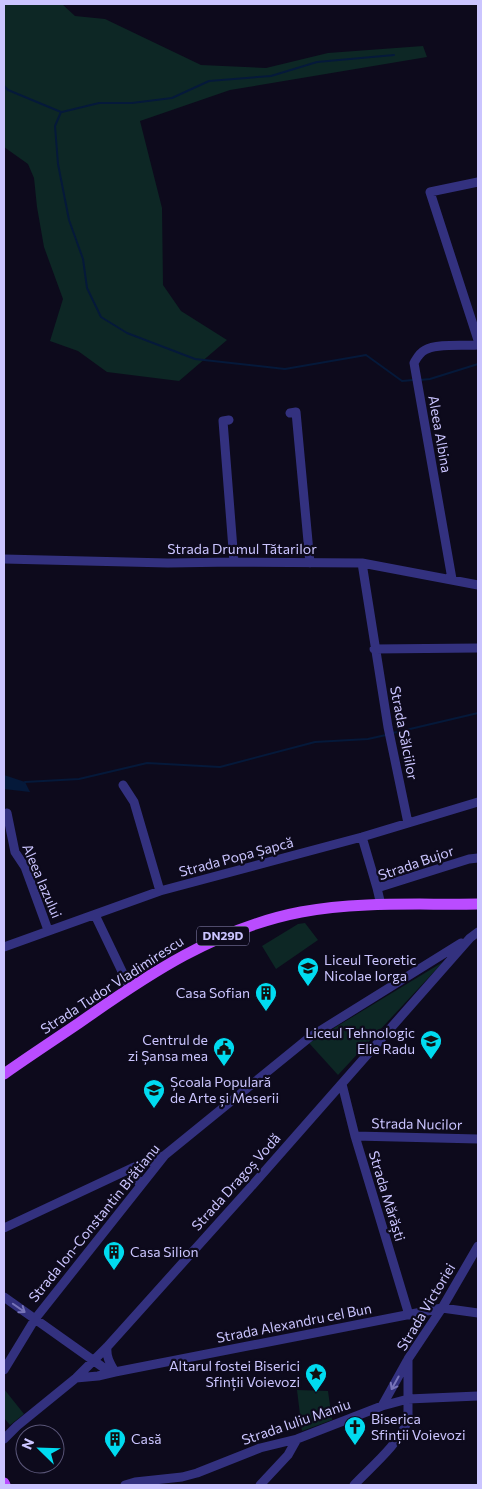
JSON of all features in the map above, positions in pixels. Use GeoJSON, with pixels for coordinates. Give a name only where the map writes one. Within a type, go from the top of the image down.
{"type":"FeatureCollection","features":[{"type":"Feature","properties":{"kind":"main road","name":"Strada Tudor Vladimirescu"},"geometry":{"type":"LineString","coordinates":[[4,1074],[130,988],[200,946],[266,920],[336,906],[478,904]]}},
{"type":"Feature","properties":{"kind":"street"},"geometry":{"type":"LineString","coordinates":[[478,182],[430,192],[478,340]]}},
{"type":"Feature","properties":{"kind":"street","name":"Aleea Albina"},"geometry":{"type":"LineString","coordinates":[[452,579],[414,363],[424,350],[433,347],[478,345]]}},
{"type":"Feature","properties":{"kind":"street"},"geometry":{"type":"LineString","coordinates":[[290,413],[296,412],[310,563]]}},
{"type":"Feature","properties":{"kind":"street"},"geometry":{"type":"LineString","coordinates":[[229,420],[223,421],[234,562]]}},
{"type":"Feature","properties":{"kind":"street","name":"Strada Drumul Tătarilor"},"geometry":{"type":"LineString","coordinates":[[4,559],[168,564],[234,562],[362,563],[478,585]]}},
{"type":"Feature","properties":{"kind":"street","name":"Strada Sălciilor"},"geometry":{"type":"LineString","coordinates":[[362,563],[374,648],[408,823]]}},
{"type":"Feature","properties":{"kind":"street"},"geometry":{"type":"LineString","coordinates":[[374,648],[478,648]]}},
{"type":"Feature","properties":{"kind":"street"},"geometry":{"type":"LineString","coordinates":[[123,785],[134,802],[160,891]]}},
{"type":"Feature","properties":{"kind":"street","name":"Strada Popa Șapcă"},"geometry":{"type":"LineString","coordinates":[[4,947],[160,891],[362,837],[478,802]]}},
{"type":"Feature","properties":{"kind":"street","name":"Aleea Iazului"},"geometry":{"type":"LineString","coordinates":[[8,813],[15,852],[24,866],[48,930]]}},
{"type":"Feature","properties":{"kind":"street"},"geometry":{"type":"LineString","coordinates":[[362,837],[377,888]]}},
{"type":"Feature","properties":{"kind":"street","name":"Strada Bujor"},"geometry":{"type":"LineString","coordinates":[[381,905],[377,888],[469,859],[478,858]]}},
{"type":"Feature","properties":{"kind":"street"},"geometry":{"type":"LineString","coordinates":[[95,914],[130,988]]}},
{"type":"Feature","properties":{"kind":"street","name":"Strada Dragoș Vodă"},"geometry":{"type":"LineString","coordinates":[[4,1439],[16,1426],[76,1378],[107,1347],[470,938],[478,932]]}},
{"type":"Feature","properties":{"kind":"street","name":"Strada Ion-Constantin Brătianu"},"geometry":{"type":"LineString","coordinates":[[4,1370],[35,1319],[165,1155],[310,1037],[470,938]]}},
{"type":"Feature","properties":{"kind":"street"},"geometry":{"type":"LineString","coordinates":[[4,1066],[18,1064]]}},
{"type":"Feature","properties":{"kind":"street","name":"Strada Mărăști"},"geometry":{"type":"LineString","coordinates":[[342,1084],[355,1136],[409,1315]]}},
{"type":"Feature","properties":{"kind":"street","name":"Strada Nucilor"},"geometry":{"type":"LineString","coordinates":[[355,1136],[478,1139]]}},
{"type":"Feature","properties":{"kind":"street"},"geometry":{"type":"LineString","coordinates":[[4,1228],[132,1168],[165,1155]]}},
{"type":"Feature","properties":{"kind":"street"},"geometry":{"type":"LineString","coordinates":[[132,1168],[140,1185]]}},
{"type":"Feature","properties":{"kind":"street","name":"Strada Victoriei"},"geometry":{"type":"LineString","coordinates":[[354,1485],[383,1455],[405,1428],[408,1420],[408,1359],[442,1308],[478,1246]]}},
{"type":"Feature","properties":{"kind":"street"},"geometry":{"type":"LineString","coordinates":[[4,1297],[104,1368],[115,1372]]}},
{"type":"Feature","properties":{"kind":"street","name":"Strada Alexandru cel Bun"},"geometry":{"type":"LineString","coordinates":[[76,1378],[98,1376],[442,1308],[478,1312]]}},
{"type":"Feature","properties":{"kind":"street"},"geometry":{"type":"LineString","coordinates":[[107,1347],[109,1363],[115,1372]]}},
{"type":"Feature","properties":{"kind":"street"},"geometry":{"type":"LineString","coordinates":[[382,1406],[408,1359]]}},
{"type":"Feature","properties":{"kind":"street","name":"Strada Iuliu Maniu"},"geometry":{"type":"LineString","coordinates":[[125,1485],[197,1473],[260,1448],[297,1439],[382,1406],[408,1399],[478,1396]]}},
{"type":"Feature","properties":{"kind":"street"},"geometry":{"type":"LineString","coordinates":[[260,1485],[288,1455],[297,1439]]}},
{"type":"Feature","properties":{"kind":"green space"},"geometry":{"type":"Polygon","coordinates":[[[4,4],[62,4],[75,16],[105,19],[201,65],[266,68],[328,53],[423,46],[427,57],[230,90],[140,121],[162,208],[163,285],[181,311],[227,340],[179,381],[107,372],[78,351],[50,341],[63,299],[44,247],[34,178],[28,164],[4,147],[4,4]]]}},
{"type":"Feature","properties":{"kind":"green space"},"geometry":{"type":"Polygon","coordinates":[[[305,923],[318,940],[276,969],[262,946],[298,924],[305,923]]]}},
{"type":"Feature","properties":{"kind":"green space"},"geometry":{"type":"Polygon","coordinates":[[[443,962],[338,1075],[309,1043],[321,1036],[443,962]]]}},
{"type":"Feature","properties":{"kind":"green space"},"geometry":{"type":"Polygon","coordinates":[[[4,1389],[24,1414],[10,1425],[4,1418],[4,1389]]]}},
{"type":"Feature","properties":{"kind":"green space"},"geometry":{"type":"Polygon","coordinates":[[[297,1390],[328,1391],[332,1420],[302,1431],[297,1390]]]}},
{"type":"Feature","properties":{"kind":"water"},"geometry":{"type":"Polygon","coordinates":[[[4,775],[25,782],[30,792],[4,789],[4,775]]]}},
{"type":"Feature","properties":{"kind":"waterway"},"geometry":{"type":"LineString","coordinates":[[62,112],[99,103],[132,103],[172,98],[209,81],[271,76],[317,62],[394,55]]}},
{"type":"Feature","properties":{"kind":"waterway"},"geometry":{"type":"LineString","coordinates":[[4,86],[8,90],[61,112],[55,126],[58,164],[69,220],[83,259],[87,288],[101,317],[127,333],[195,359],[285,369],[366,355],[402,381],[413,380]]}},
{"type":"Feature","properties":{"kind":"waterway"},"geometry":{"type":"LineString","coordinates":[[420,380],[430,379],[478,364]]}},
{"type":"Feature","properties":{"kind":"waterway"},"geometry":{"type":"LineString","coordinates":[[393,733],[478,713]]}},
{"type":"Feature","properties":{"kind":"waterway"},"geometry":{"type":"LineString","coordinates":[[25,782],[79,779],[147,763],[220,767],[315,742],[368,739],[386,735]]}},
{"type":"Feature","properties":{"kind":"place","name":"Liceul Teoretic Nicolae Iorga"},"geometry":{"type":"Point","coordinates":[308,987]}},
{"type":"Feature","properties":{"kind":"place","name":"Casa Sofian"},"geometry":{"type":"Point","coordinates":[266,1012]}},
{"type":"Feature","properties":{"kind":"place","name":"Liceul Tehnologic Elie Radu"},"geometry":{"type":"Point","coordinates":[431,1060]}},
{"type":"Feature","properties":{"kind":"place","name":"Centrul de zi Șansa mea"},"geometry":{"type":"Point","coordinates":[224,1067]}},
{"type":"Feature","properties":{"kind":"place","name":"Școala Populară de Arte și Meserii"},"geometry":{"type":"Point","coordinates":[154,1109]}},
{"type":"Feature","properties":{"kind":"place","name":"Casa Silion"},"geometry":{"type":"Point","coordinates":[114,1271]}},
{"type":"Feature","properties":{"kind":"place","name":"Altarul fostei Biserici Sfinții Voievozi"},"geometry":{"type":"Point","coordinates":[316,1393]}},
{"type":"Feature","properties":{"kind":"place","name":"Biserica Sfinții Voievozi"},"geometry":{"type":"Point","coordinates":[355,1446]}},
{"type":"Feature","properties":{"kind":"place","name":"Casă"},"geometry":{"type":"Point","coordinates":[115,1458]}}]}
